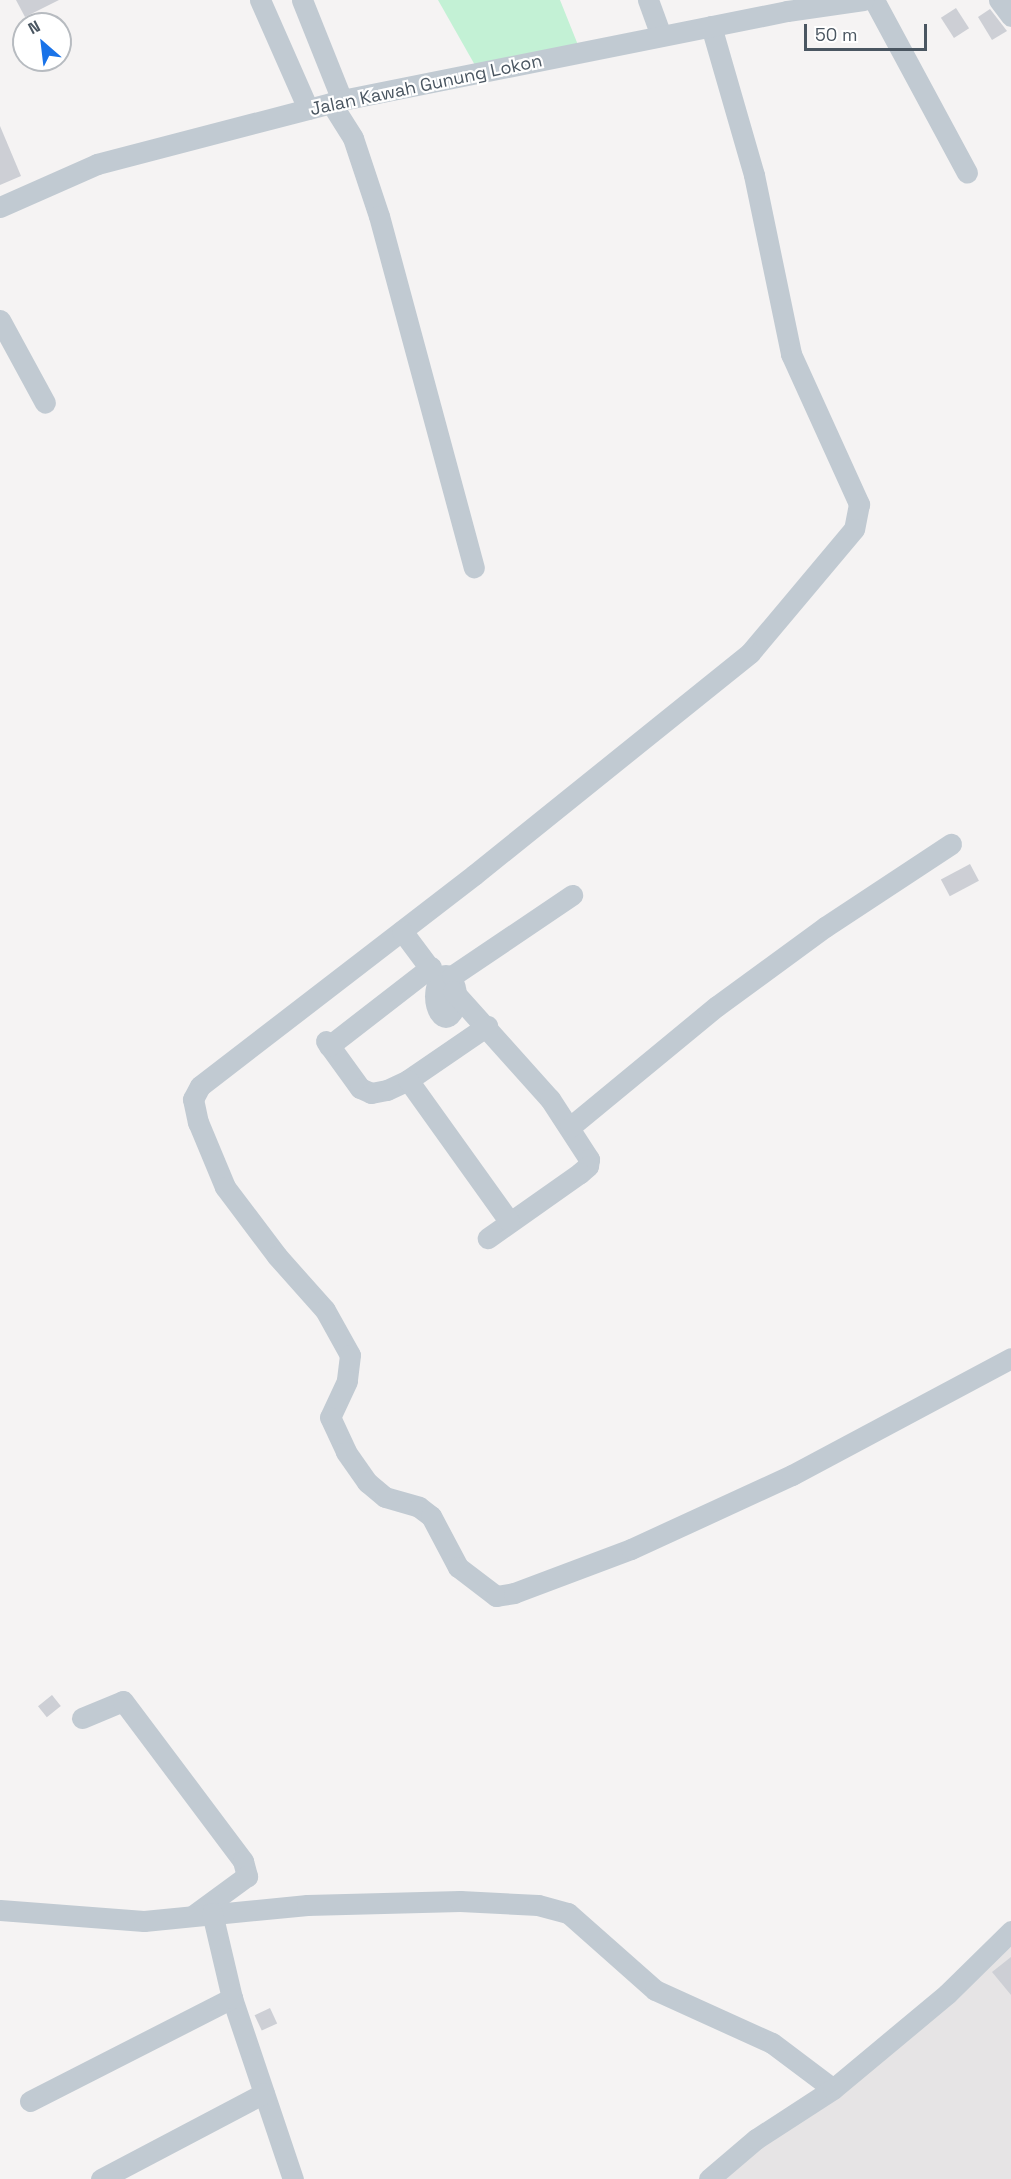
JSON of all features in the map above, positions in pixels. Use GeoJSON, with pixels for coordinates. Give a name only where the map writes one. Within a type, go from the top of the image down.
{"type":"FeatureCollection","features":[{"type":"Feature","properties":{"kind":"street"},"geometry":{"type":"LineString","coordinates":[[260,0],[308,109]]}},
{"type":"Feature","properties":{"kind":"street"},"geometry":{"type":"LineString","coordinates":[[302,0],[373,197],[474,567]]}},
{"type":"Feature","properties":{"kind":"street"},"geometry":{"type":"LineString","coordinates":[[648,0],[661,36]]}},
{"type":"Feature","properties":{"kind":"street"},"geometry":{"type":"LineString","coordinates":[[862,0],[967,173]]}},
{"type":"Feature","properties":{"kind":"street","name":"Jalan Kawah Gunung Lokon"},"geometry":{"type":"LineString","coordinates":[[0,207],[97,164],[337,102],[661,36],[862,0]]}},
{"type":"Feature","properties":{"kind":"street"},"geometry":{"type":"LineString","coordinates":[[999,0],[1011,16]]}},
{"type":"Feature","properties":{"kind":"street"},"geometry":{"type":"LineString","coordinates":[[711,27],[754,175],[791,354],[854,491],[859,504],[858,520],[800,598],[750,652],[402,931],[221,1068],[200,1086],[193,1099],[205,1144],[225,1188],[277,1256],[325,1310],[350,1355],[347,1381],[330,1417],[346,1452],[367,1482],[385,1497],[419,1507],[432,1516],[458,1567],[486,1592],[496,1596],[514,1593],[631,1549],[792,1475],[1011,1358]]}},
{"type":"Feature","properties":{"kind":"street"},"geometry":{"type":"LineString","coordinates":[[0,320],[45,403]]}},
{"type":"Feature","properties":{"kind":"street"},"geometry":{"type":"LineString","coordinates":[[570,1127],[717,1006],[825,927],[951,844]]}},
{"type":"Feature","properties":{"kind":"street"},"geometry":{"type":"LineString","coordinates":[[487,1026],[408,1080],[387,1090],[366,1090],[328,1043],[443,978],[572,895]]}},
{"type":"Feature","properties":{"kind":"street"},"geometry":{"type":"LineString","coordinates":[[402,931],[487,1026],[570,1127],[589,1159],[588,1166],[509,1221],[489,1238]]}},
{"type":"Feature","properties":{"kind":"street"},"geometry":{"type":"LineString","coordinates":[[408,1080],[509,1221]]}},
{"type":"Feature","properties":{"kind":"street"},"geometry":{"type":"LineString","coordinates":[[82,1718],[123,1701],[243,1861],[247,1876],[203,1914]]}},
{"type":"Feature","properties":{"kind":"street"},"geometry":{"type":"LineString","coordinates":[[0,1910],[144,1922],[203,1914],[307,1905],[459,1900],[548,1907],[568,1913],[655,1990],[772,2043],[833,2089]]}},
{"type":"Feature","properties":{"kind":"street"},"geometry":{"type":"LineString","coordinates":[[203,1914],[293,2179]]}},
{"type":"Feature","properties":{"kind":"street"},"geometry":{"type":"LineString","coordinates":[[709,2179],[756,2139],[833,2089],[947,1994],[1011,1931]]}},
{"type":"Feature","properties":{"kind":"street"},"geometry":{"type":"LineString","coordinates":[[30,2101],[232,1998]]}},
{"type":"Feature","properties":{"kind":"street"},"geometry":{"type":"LineString","coordinates":[[101,2179],[264,2093]]}},
{"type":"Feature","properties":{"kind":"shaded area"},"geometry":{"type":"Polygon","coordinates":[[[1011,1929],[1011,2179],[711,2179],[1011,1929]]]}},
{"type":"Feature","properties":{"kind":"green space"},"geometry":{"type":"Polygon","coordinates":[[[438,0],[560,0],[582,55],[480,74],[438,0]]]}},
{"type":"Feature","properties":{"kind":"building"},"geometry":{"type":"Polygon","coordinates":[[[16,0],[59,0],[35,12],[22,12],[16,0]]]}},
{"type":"Feature","properties":{"kind":"building"},"geometry":{"type":"Polygon","coordinates":[[[956,8],[969,28],[954,38],[941,18],[956,8]]]}},
{"type":"Feature","properties":{"kind":"building"},"geometry":{"type":"Polygon","coordinates":[[[990,9],[1007,31],[992,40],[978,17],[990,9]]]}},
{"type":"Feature","properties":{"kind":"building"},"geometry":{"type":"Polygon","coordinates":[[[0,126],[21,176],[0,185],[0,126]]]}},
{"type":"Feature","properties":{"kind":"building"},"geometry":{"type":"Polygon","coordinates":[[[970,864],[979,881],[950,896],[941,879],[970,864]]]}},
{"type":"Feature","properties":{"kind":"building"},"geometry":{"type":"Polygon","coordinates":[[[52,1695],[61,1706],[47,1717],[38,1706],[52,1695]]]}},
{"type":"Feature","properties":{"kind":"building"},"geometry":{"type":"Polygon","coordinates":[[[1011,1957],[1011,1995],[992,1972],[1011,1957]]]}},
{"type":"Feature","properties":{"kind":"building"},"geometry":{"type":"Polygon","coordinates":[[[270,2008],[277,2023],[262,2031],[255,2015],[270,2008]]]}}]}
